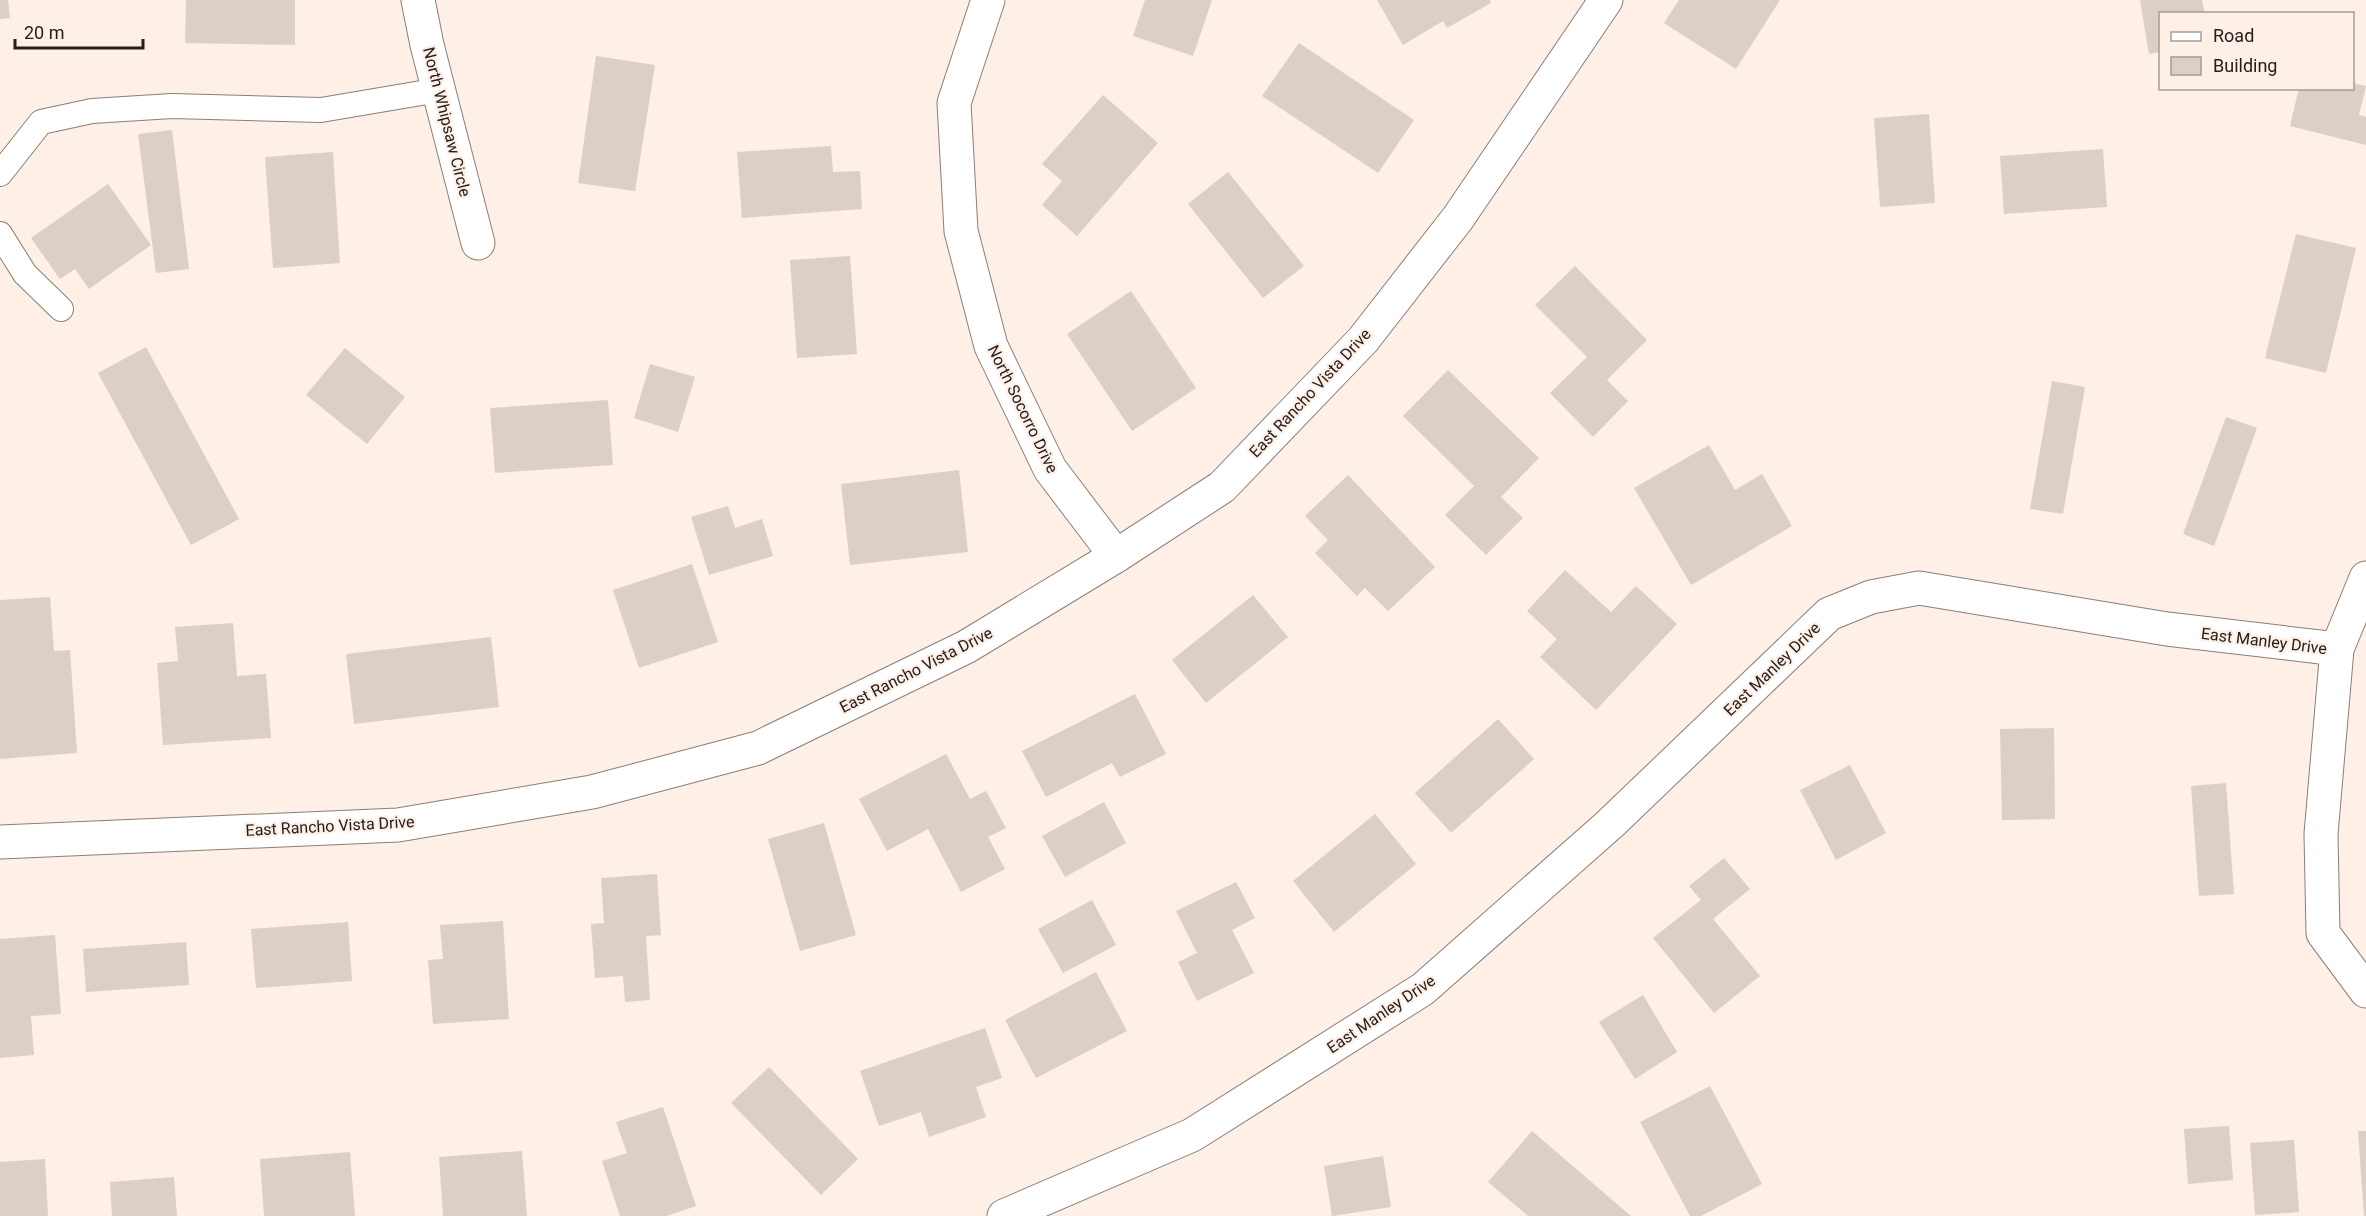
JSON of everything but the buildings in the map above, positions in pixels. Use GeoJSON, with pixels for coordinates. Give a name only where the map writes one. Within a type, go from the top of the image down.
{"type":"FeatureCollection","features":[{"type":"Feature","properties":{"kind":"street","name":"North Whipsaw Circle"},"geometry":{"type":"LineString","coordinates":[[418,0],[478,243]]}},
{"type":"Feature","properties":{"kind":"street","name":"North Socorro Drive"},"geometry":{"type":"LineString","coordinates":[[988,0],[954,103],[961,231],[991,346],[1050,469],[1116,556]]}},
{"type":"Feature","properties":{"kind":"street","name":"East Rancho Vista Drive"},"geometry":{"type":"LineString","coordinates":[[0,842],[398,825],[592,792],[758,748],[966,647],[1116,556],[1222,487],[1363,340],[1458,218],[1606,0]]}},
{"type":"Feature","properties":{"kind":"street"},"geometry":{"type":"LineString","coordinates":[[2337,649],[2366,578]]}},
{"type":"Feature","properties":{"kind":"street","name":"East Manley Drive"},"geometry":{"type":"LineString","coordinates":[[1004,1216],[1192,1135],[1424,989],[1610,824],[1829,614],[1871,597],[1919,588],[2167,629],[2337,649],[2321,834],[2323,933],[2366,991]]}},
{"type":"Feature","properties":{"kind":"lane"},"geometry":{"type":"LineString","coordinates":[[0,174],[41,122],[92,111],[172,106],[321,110],[439,90]]}},
{"type":"Feature","properties":{"kind":"lane"},"geometry":{"type":"LineString","coordinates":[[0,234],[25,274],[61,309]]}}]}
